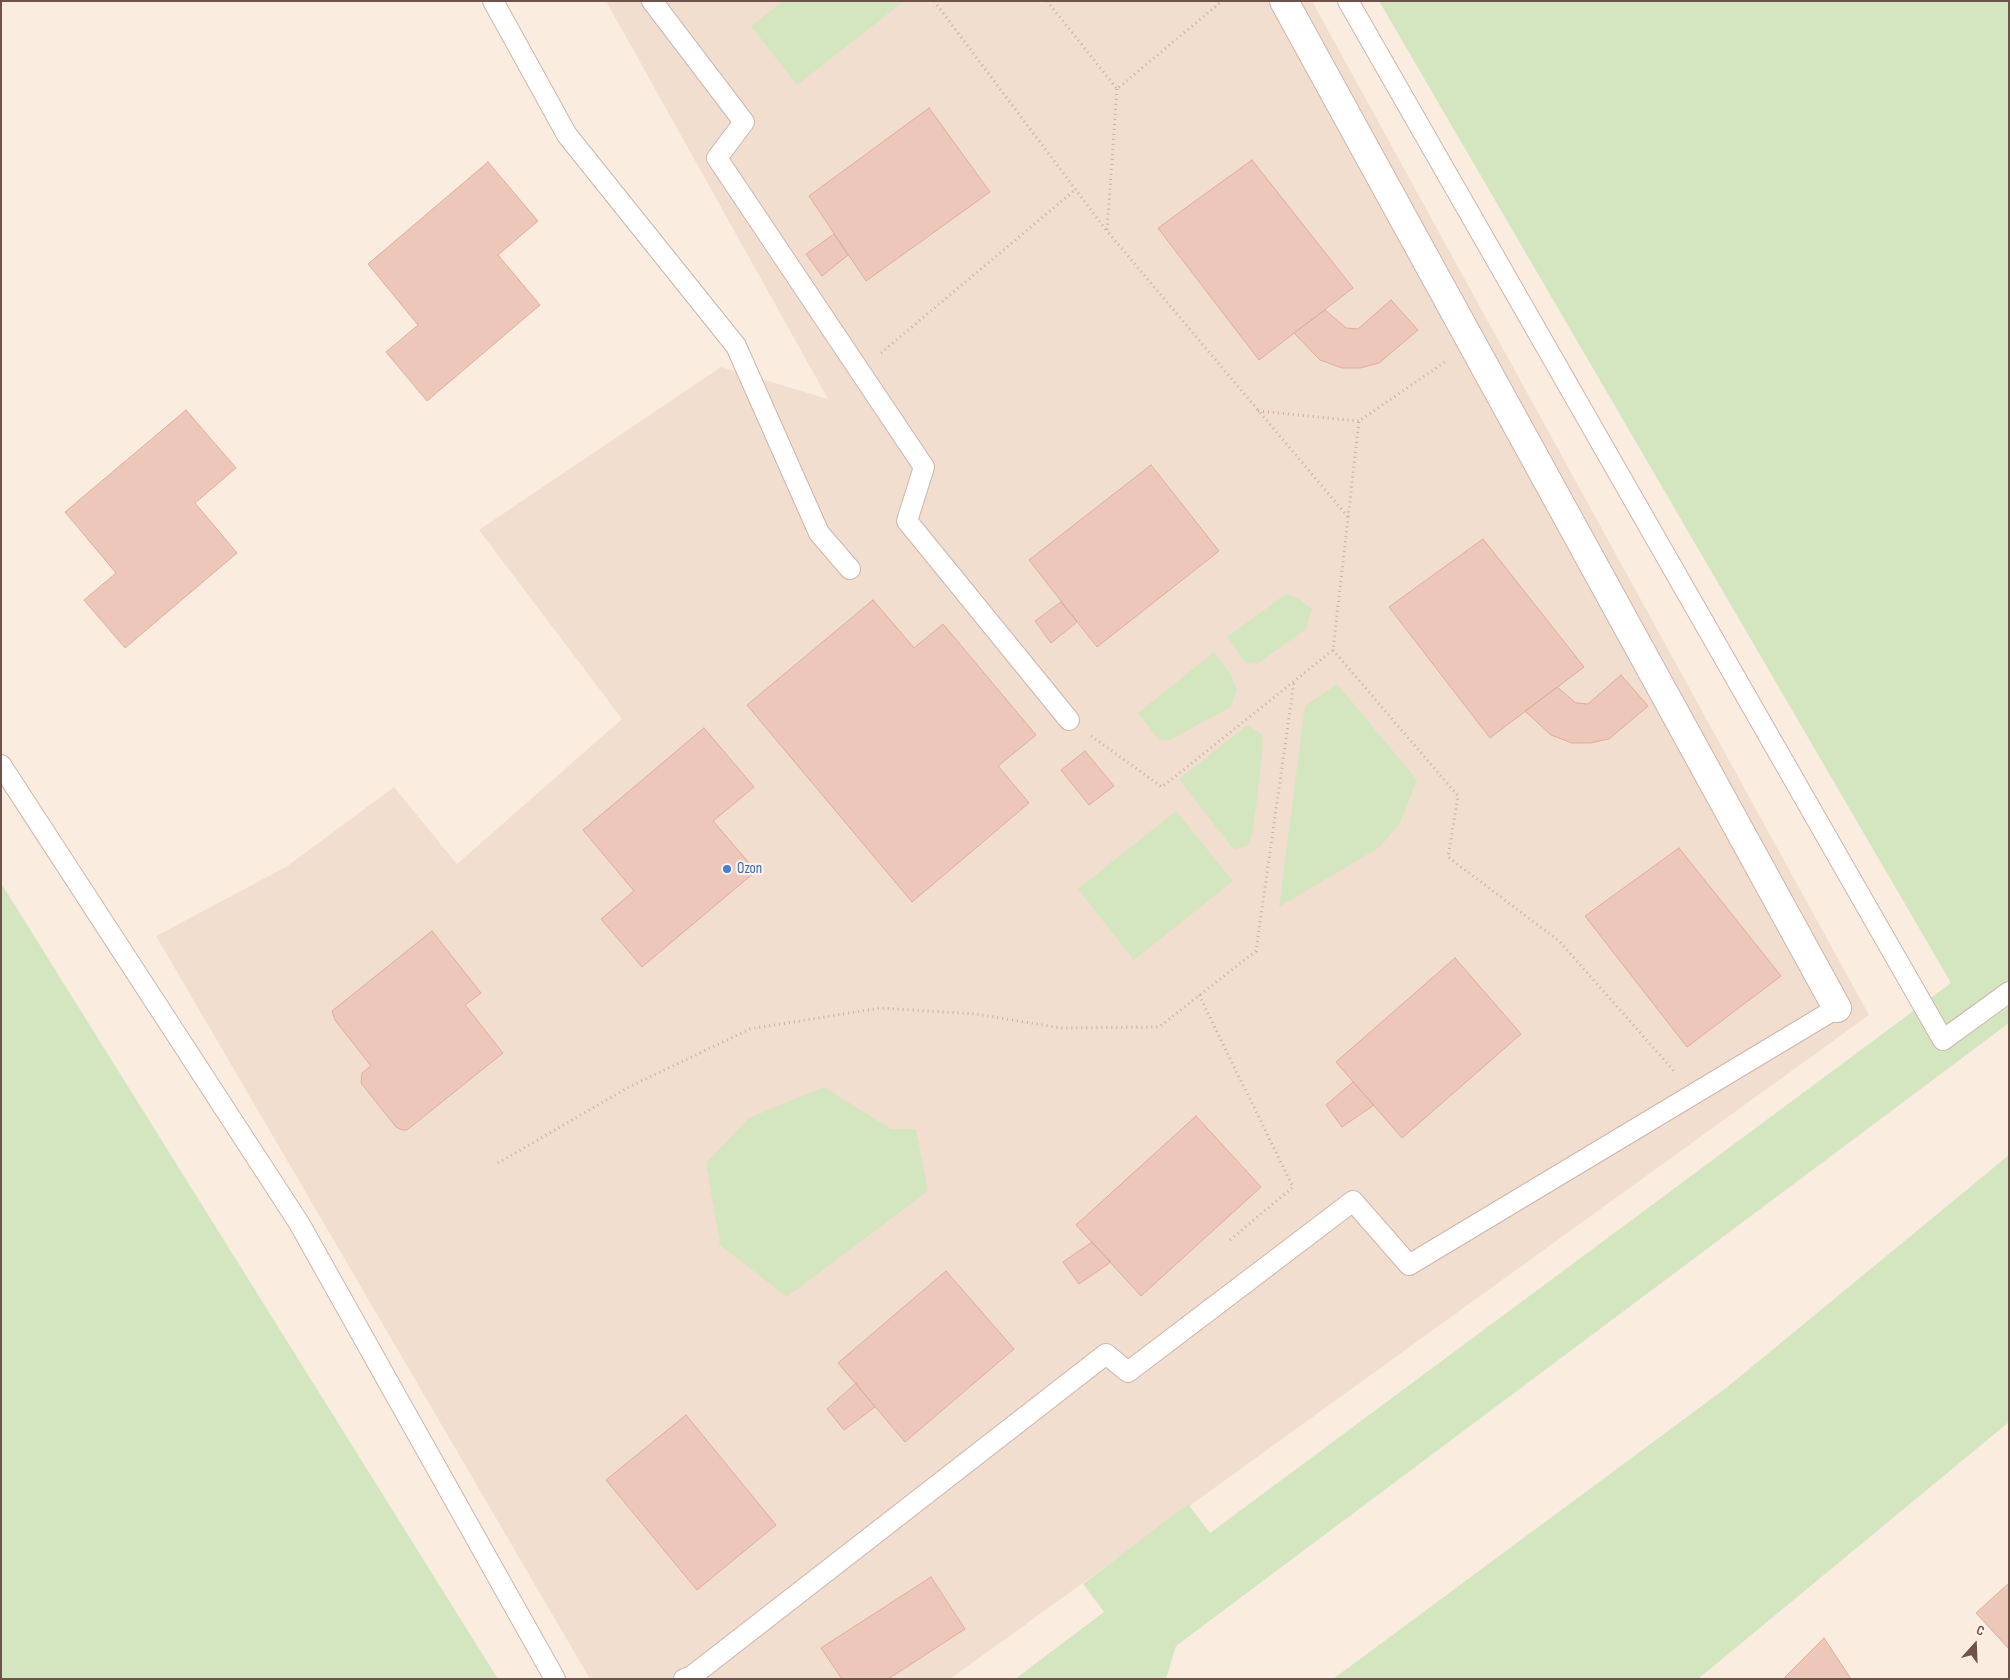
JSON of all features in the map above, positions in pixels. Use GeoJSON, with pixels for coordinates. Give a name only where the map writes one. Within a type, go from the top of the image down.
{"type":"FeatureCollection","features":[{"type":"Feature","properties":{"kind":"street"},"geometry":{"type":"LineString","coordinates":[[1284,1],[1837,1008]]}},
{"type":"Feature","properties":{"kind":"lane"},"geometry":{"type":"LineString","coordinates":[[493,1],[567,134],[736,346],[818,533],[850,569]]}},
{"type":"Feature","properties":{"kind":"lane"},"geometry":{"type":"LineString","coordinates":[[652,1],[744,122],[717,158],[924,466],[907,521],[1069,720]]}},
{"type":"Feature","properties":{"kind":"lane"},"geometry":{"type":"LineString","coordinates":[[1348,1],[1943,1040],[2009,992]]}},
{"type":"Feature","properties":{"kind":"lane"},"geometry":{"type":"LineString","coordinates":[[1,765],[299,1223],[554,1679]]}},
{"type":"Feature","properties":{"kind":"lane"},"geometry":{"type":"LineString","coordinates":[[684,1679],[692,1676],[1106,1354],[1128,1372],[1353,1201],[1409,1265],[1837,1008]]}},
{"type":"Feature","properties":{"kind":"path"},"geometry":{"type":"LineString","coordinates":[[934,1],[1107,231],[1348,517]]}},
{"type":"Feature","properties":{"kind":"path"},"geometry":{"type":"LineString","coordinates":[[1047,1],[1117,89],[1107,231]]}},
{"type":"Feature","properties":{"kind":"path"},"geometry":{"type":"LineString","coordinates":[[1117,89],[1222,1]]}},
{"type":"Feature","properties":{"kind":"path"},"geometry":{"type":"LineString","coordinates":[[860,371],[1076,189]]}},
{"type":"Feature","properties":{"kind":"path"},"geometry":{"type":"LineString","coordinates":[[1258,411],[1359,421],[1472,343]]}},
{"type":"Feature","properties":{"kind":"path"},"geometry":{"type":"LineString","coordinates":[[1069,720],[1162,787],[1333,650],[1359,421]]}},
{"type":"Feature","properties":{"kind":"path"},"geometry":{"type":"LineString","coordinates":[[1333,650],[1458,796],[1448,858],[1558,941],[1694,1094]]}},
{"type":"Feature","properties":{"kind":"path"},"geometry":{"type":"LineString","coordinates":[[498,1163],[629,1087],[750,1029],[880,1008],[976,1014],[1061,1028],[1159,1027],[1256,951],[1294,682]]}},
{"type":"Feature","properties":{"kind":"path"},"geometry":{"type":"LineString","coordinates":[[1199,996],[1293,1187],[1230,1240]]}},
{"type":"Feature","properties":{"kind":"shaded area"},"geometry":{"type":"Polygon","coordinates":[[[606,1],[1312,1],[1869,1015],[950,1679],[590,1679],[156,936],[286,867],[394,787],[457,864],[622,719],[479,530],[721,367],[828,399],[606,1]]]}},
{"type":"Feature","properties":{"kind":"green space"},"geometry":{"type":"Polygon","coordinates":[[[783,1],[903,2],[797,85],[751,26],[783,1]]]}},
{"type":"Feature","properties":{"kind":"green space"},"geometry":{"type":"Polygon","coordinates":[[[1379,1],[2009,1],[2009,1023],[1176,1646],[1166,1679],[1015,1679],[1104,1612],[1083,1584],[1188,1504],[1210,1533],[1951,983],[1379,1]]]}},
{"type":"Feature","properties":{"kind":"green space"},"geometry":{"type":"Polygon","coordinates":[[[1286,594],[1298,598],[1312,609],[1306,629],[1257,664],[1246,663],[1227,637],[1286,594]]]}},
{"type":"Feature","properties":{"kind":"green space"},"geometry":{"type":"Polygon","coordinates":[[[1214,652],[1230,674],[1237,690],[1231,707],[1170,740],[1159,740],[1138,713],[1214,652]]]}},
{"type":"Feature","properties":{"kind":"green space"},"geometry":{"type":"Polygon","coordinates":[[[1337,684],[1417,780],[1400,823],[1380,847],[1279,907],[1305,706],[1337,684]]]}},
{"type":"Feature","properties":{"kind":"green space"},"geometry":{"type":"Polygon","coordinates":[[[1247,725],[1262,734],[1263,746],[1253,832],[1248,845],[1234,850],[1179,779],[1247,725]]]}},
{"type":"Feature","properties":{"kind":"green space"},"geometry":{"type":"Polygon","coordinates":[[[1176,811],[1233,881],[1134,960],[1078,889],[1176,811]]]}},
{"type":"Feature","properties":{"kind":"green space"},"geometry":{"type":"Polygon","coordinates":[[[1,883],[498,1679],[1,1679],[1,883]]]}},
{"type":"Feature","properties":{"kind":"green space"},"geometry":{"type":"Polygon","coordinates":[[[824,1087],[891,1129],[916,1129],[928,1191],[787,1297],[720,1245],[706,1163],[749,1118],[824,1087]]]}},
{"type":"Feature","properties":{"kind":"green space"},"geometry":{"type":"Polygon","coordinates":[[[2009,1155],[2009,1422],[1698,1679],[1333,1679],[1726,1388],[2009,1155]]]}},
{"type":"Feature","properties":{"kind":"building"},"geometry":{"type":"Polygon","coordinates":[[[929,108],[990,192],[866,281],[809,196],[929,108]]]}},
{"type":"Feature","properties":{"kind":"building"},"geometry":{"type":"Polygon","coordinates":[[[1252,160],[1353,288],[1259,360],[1158,228],[1252,160]]]}},
{"type":"Feature","properties":{"kind":"building"},"geometry":{"type":"Polygon","coordinates":[[[488,162],[538,221],[498,255],[540,305],[427,401],[386,352],[418,325],[368,264],[488,162]]]}},
{"type":"Feature","properties":{"kind":"building"},"geometry":{"type":"Polygon","coordinates":[[[834,234],[848,255],[822,276],[806,254],[834,234]]]}},
{"type":"Feature","properties":{"kind":"building"},"geometry":{"type":"Polygon","coordinates":[[[1391,300],[1418,330],[1379,363],[1360,368],[1342,368],[1320,360],[1294,333],[1325,310],[1346,328],[1358,329],[1391,300]]]}},
{"type":"Feature","properties":{"kind":"building"},"geometry":{"type":"Polygon","coordinates":[[[186,410],[236,468],[195,503],[237,553],[125,648],[84,600],[116,573],[65,512],[186,410]]]}},
{"type":"Feature","properties":{"kind":"building"},"geometry":{"type":"Polygon","coordinates":[[[1151,465],[1219,551],[1097,647],[1029,560],[1151,465]]]}},
{"type":"Feature","properties":{"kind":"building"},"geometry":{"type":"Polygon","coordinates":[[[1483,539],[1584,667],[1490,738],[1389,607],[1483,539]]]}},
{"type":"Feature","properties":{"kind":"building"},"geometry":{"type":"Polygon","coordinates":[[[873,600],[914,648],[943,624],[1036,735],[998,766],[1029,803],[912,902],[747,705],[873,600]]]}},
{"type":"Feature","properties":{"kind":"building"},"geometry":{"type":"Polygon","coordinates":[[[1061,602],[1077,622],[1051,643],[1035,621],[1061,602]]]}},
{"type":"Feature","properties":{"kind":"building"},"geometry":{"type":"Polygon","coordinates":[[[1621,675],[1648,706],[1609,739],[1590,743],[1572,743],[1551,735],[1525,711],[1557,687],[1576,703],[1588,704],[1621,675]]]}},
{"type":"Feature","properties":{"kind":"building"},"geometry":{"type":"Polygon","coordinates":[[[704,728],[754,787],[713,821],[756,871],[642,967],[601,919],[634,891],[583,830],[704,728]]]}},
{"type":"Feature","properties":{"kind":"building"},"geometry":{"type":"Polygon","coordinates":[[[1085,751],[1114,786],[1089,805],[1061,770],[1085,751]]]}},
{"type":"Feature","properties":{"kind":"building"},"geometry":{"type":"Polygon","coordinates":[[[1679,848],[1781,976],[1687,1047],[1585,916],[1679,848]]]}},
{"type":"Feature","properties":{"kind":"building"},"geometry":{"type":"Polygon","coordinates":[[[432,931],[481,993],[465,1005],[503,1053],[407,1130],[402,1130],[396,1127],[361,1083],[362,1073],[371,1066],[335,1020],[332,1011],[432,931]]]}},
{"type":"Feature","properties":{"kind":"building"},"geometry":{"type":"Polygon","coordinates":[[[1455,958],[1521,1034],[1402,1138],[1336,1062],[1455,958]]]}},
{"type":"Feature","properties":{"kind":"building"},"geometry":{"type":"Polygon","coordinates":[[[1353,1082],[1374,1105],[1342,1127],[1326,1105],[1353,1082]]]}},
{"type":"Feature","properties":{"kind":"building"},"geometry":{"type":"Polygon","coordinates":[[[1196,1116],[1261,1187],[1141,1296],[1076,1225],[1196,1116]]]}},
{"type":"Feature","properties":{"kind":"building"},"geometry":{"type":"Polygon","coordinates":[[[1092,1242],[1111,1262],[1079,1284],[1063,1262],[1092,1242]]]}},
{"type":"Feature","properties":{"kind":"building"},"geometry":{"type":"Polygon","coordinates":[[[946,1271],[1014,1349],[905,1442],[838,1363],[946,1271]]]}},
{"type":"Feature","properties":{"kind":"building"},"geometry":{"type":"Polygon","coordinates":[[[856,1383],[875,1407],[844,1430],[827,1409],[856,1383]]]}},
{"type":"Feature","properties":{"kind":"building"},"geometry":{"type":"Polygon","coordinates":[[[686,1415],[776,1525],[697,1590],[606,1480],[686,1415]]]}},
{"type":"Feature","properties":{"kind":"building"},"geometry":{"type":"Polygon","coordinates":[[[931,1577],[965,1629],[888,1679],[842,1679],[821,1648],[931,1577]]]}},
{"type":"Feature","properties":{"kind":"building"},"geometry":{"type":"Polygon","coordinates":[[[2009,1583],[2009,1649],[1976,1613],[2009,1583]]]}},
{"type":"Feature","properties":{"kind":"building"},"geometry":{"type":"Polygon","coordinates":[[[1824,1638],[1851,1679],[1786,1679],[1785,1677],[1824,1638]]]}},
{"type":"Feature","properties":{"kind":"place","name":"Ozon"},"geometry":{"type":"Point","coordinates":[727,869]}}]}
